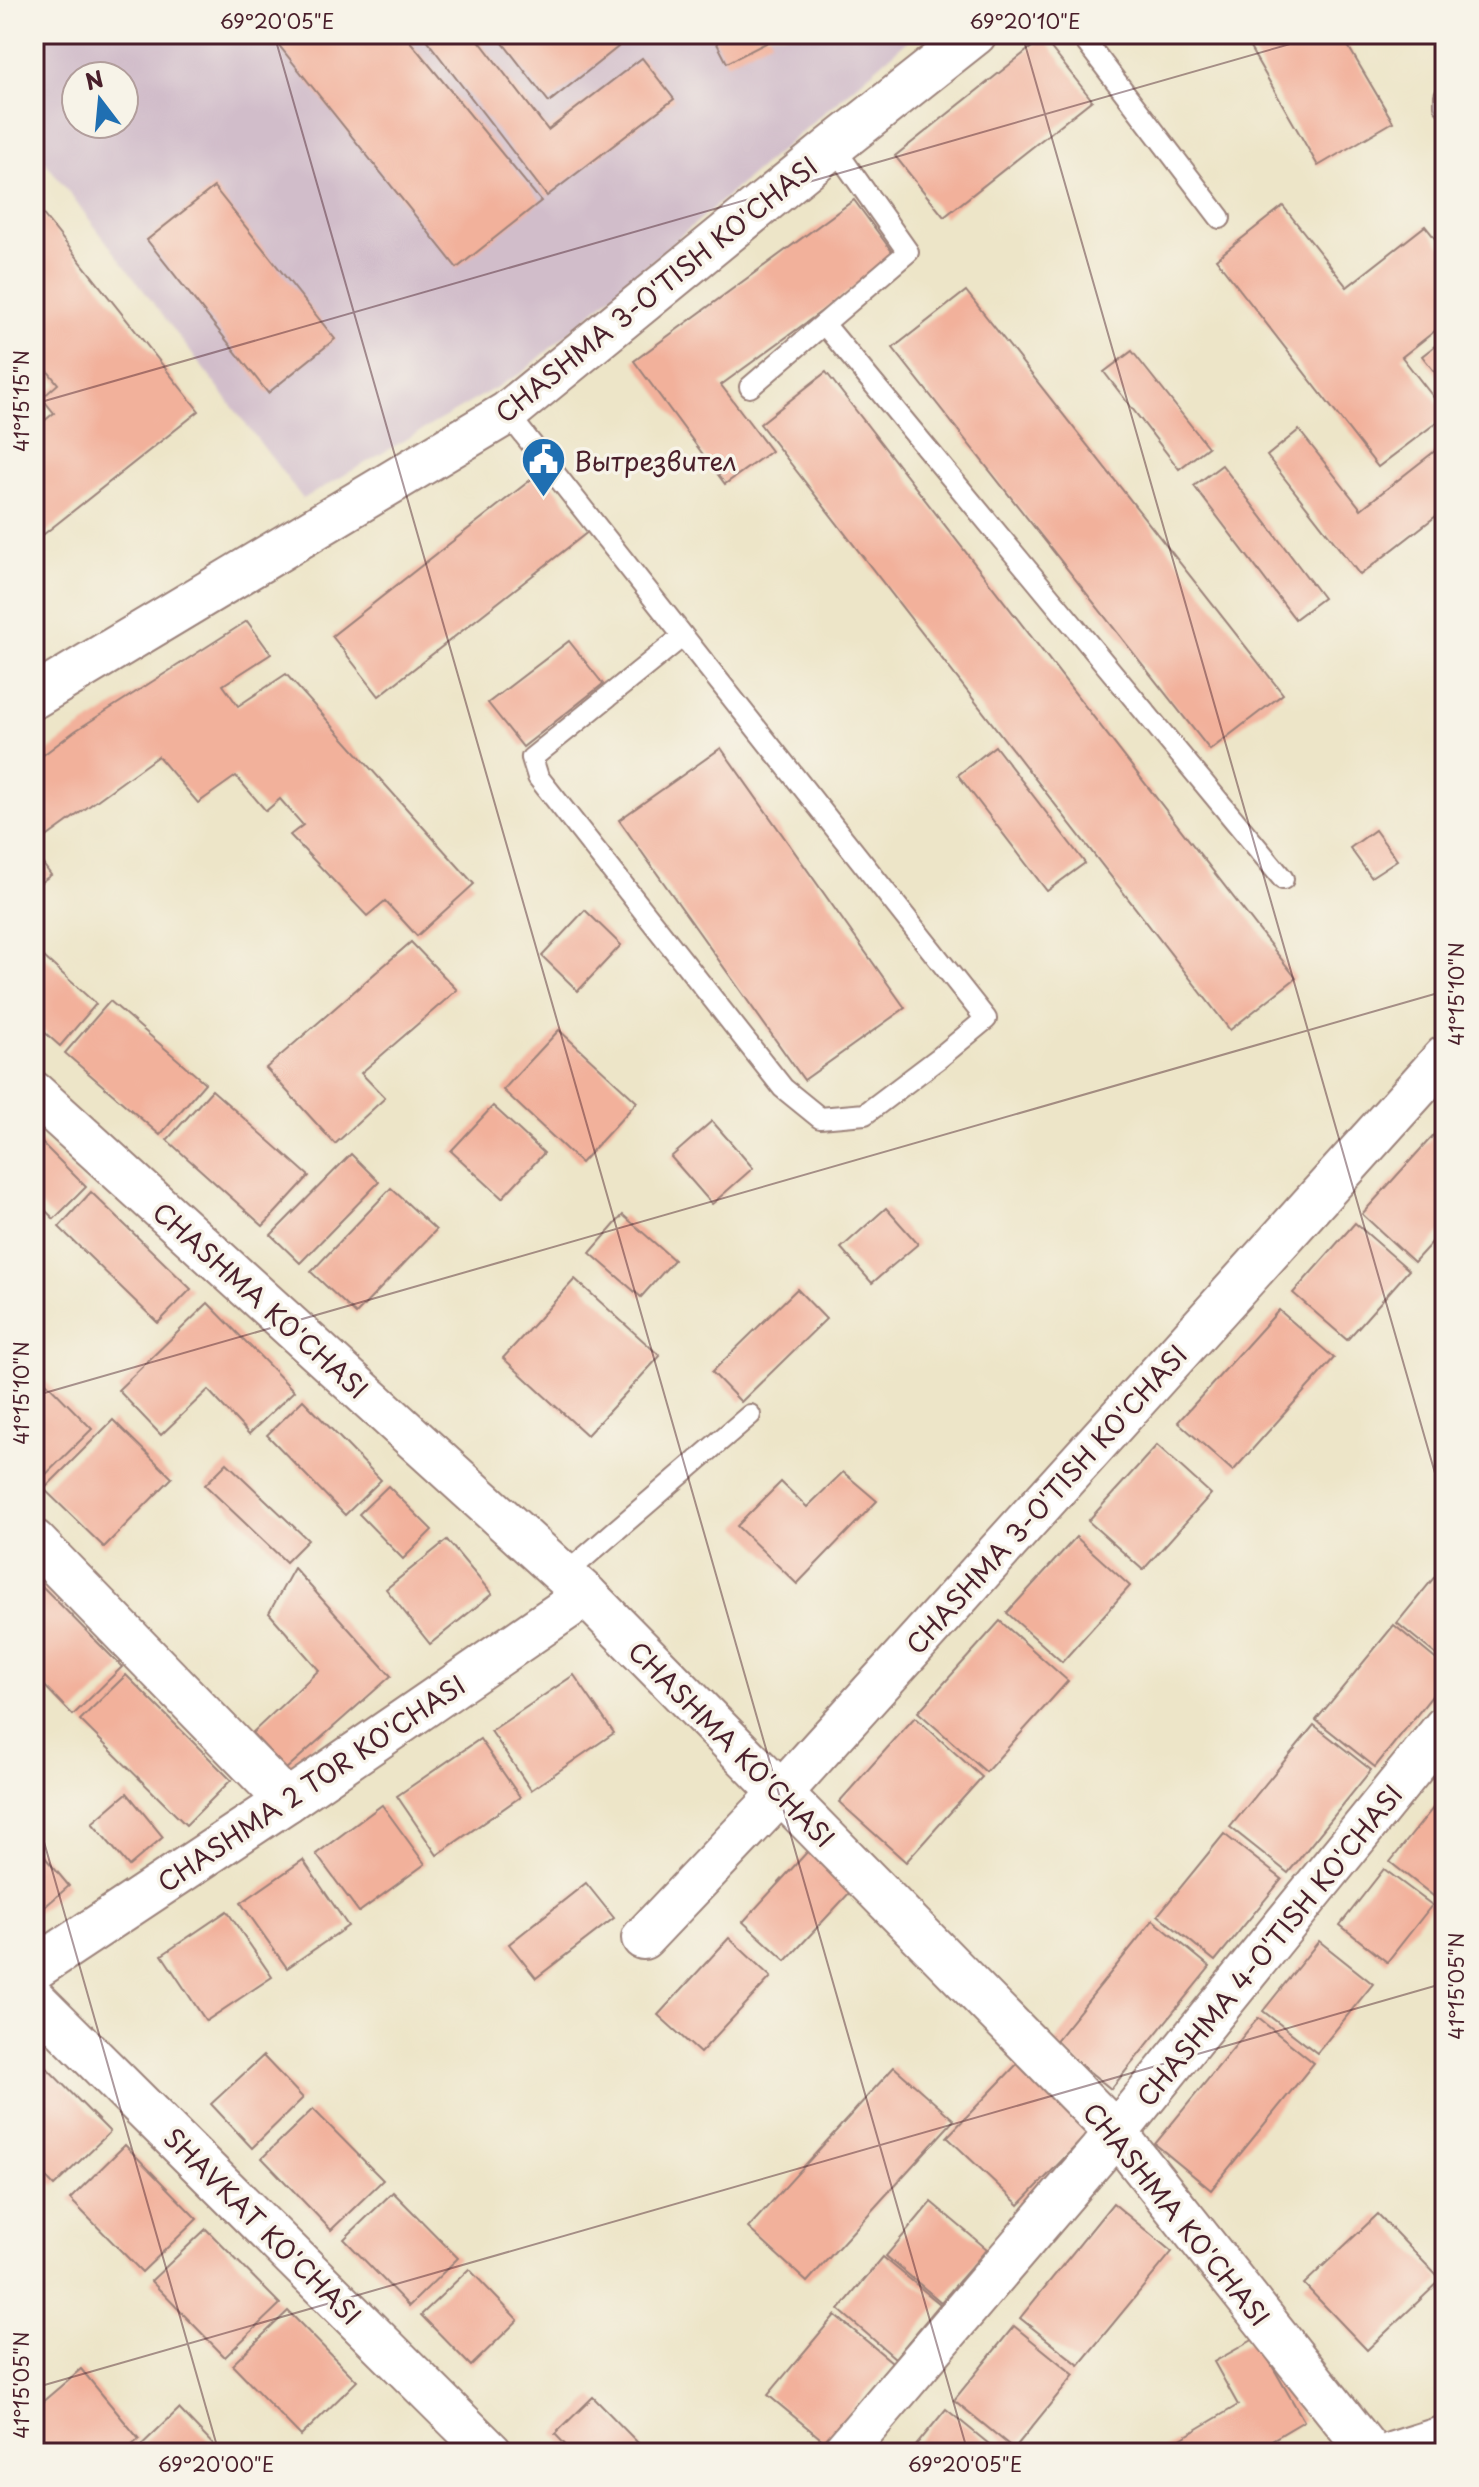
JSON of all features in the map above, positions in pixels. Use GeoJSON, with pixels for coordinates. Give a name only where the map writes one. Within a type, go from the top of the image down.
{"type":"FeatureCollection","features":[{"type":"Feature","properties":{"kind":"street","name":"CHASHMA 3-O'TISH KO'CHASI"},"geometry":{"type":"LineString","coordinates":[[34,697],[507,413],[975,34]]}},
{"type":"Feature","properties":{"kind":"street","name":"CHASHMA 3-O'TISH KO'CHASI"},"geometry":{"type":"LineString","coordinates":[[643,1938],[781,1793],[1445,1057]]}},
{"type":"Feature","properties":{"kind":"street","name":"CHASHMA KO'CHASI"},"geometry":{"type":"LineString","coordinates":[[34,1093],[575,1585],[1116,2133],[1370,2453]]}},
{"type":"Feature","properties":{"kind":"street"},"geometry":{"type":"LineString","coordinates":[[34,1541],[287,1801]]}},
{"type":"Feature","properties":{"kind":"street","name":"CHASHMA 2 TOR KO'CHASI"},"geometry":{"type":"LineString","coordinates":[[34,1969],[287,1801],[575,1585]]}},
{"type":"Feature","properties":{"kind":"street","name":"CHASHMA 4-O'TISH KO'CHASI"},"geometry":{"type":"LineString","coordinates":[[843,2453],[1116,2133],[1445,1727]]}},
{"type":"Feature","properties":{"kind":"street","name":"SHAVKAT KO'CHASI"},"geometry":{"type":"LineString","coordinates":[[34,1999],[491,2453]]}},
{"type":"Feature","properties":{"kind":"street"},"geometry":{"type":"LineString","coordinates":[[1394,2453],[1445,2437]]}},
{"type":"Feature","properties":{"kind":"lane"},"geometry":{"type":"LineString","coordinates":[[1080,34],[1220,218]]}},
{"type":"Feature","properties":{"kind":"lane"},"geometry":{"type":"LineString","coordinates":[[1445,96],[1445,105]]}},
{"type":"Feature","properties":{"kind":"lane"},"geometry":{"type":"LineString","coordinates":[[750,387],[908,252],[840,156],[831,148]]}},
{"type":"Feature","properties":{"kind":"lane"},"geometry":{"type":"LineString","coordinates":[[824,324],[1283,879]]}},
{"type":"Feature","properties":{"kind":"lane"},"geometry":{"type":"LineString","coordinates":[[507,413],[986,1019],[865,1114],[820,1118],[783,1088],[538,777],[532,758],[683,636]]}},
{"type":"Feature","properties":{"kind":"lane"},"geometry":{"type":"LineString","coordinates":[[575,1585],[750,1415]]}},
{"type":"Feature","properties":{"kind":"shaded area"},"geometry":{"type":"Polygon","coordinates":[[[34,34],[915,34],[523,372],[303,499],[34,147],[34,34]]]}},
{"type":"Feature","properties":{"kind":"building"},"geometry":{"type":"Polygon","coordinates":[[[270,34],[404,34],[541,201],[457,268],[270,34]]]}},
{"type":"Feature","properties":{"kind":"building"},"geometry":{"type":"Polygon","coordinates":[[[422,34],[474,34],[548,130],[642,58],[674,99],[547,196],[422,34]]]}},
{"type":"Feature","properties":{"kind":"building"},"geometry":{"type":"Polygon","coordinates":[[[496,34],[608,34],[618,47],[549,102],[496,34]]]}},
{"type":"Feature","properties":{"kind":"building"},"geometry":{"type":"Polygon","coordinates":[[[712,34],[769,34],[772,40],[727,63],[712,34]]]}},
{"type":"Feature","properties":{"kind":"building"},"geometry":{"type":"Polygon","coordinates":[[[1242,34],[1341,34],[1393,122],[1318,166],[1242,34]]]}},
{"type":"Feature","properties":{"kind":"building"},"geometry":{"type":"Polygon","coordinates":[[[1043,38],[1092,100],[944,217],[895,156],[1043,38]]]}},
{"type":"Feature","properties":{"kind":"building"},"geometry":{"type":"Polygon","coordinates":[[[214,187],[335,339],[268,393],[147,240],[214,187]]]}},
{"type":"Feature","properties":{"kind":"building"},"geometry":{"type":"Polygon","coordinates":[[[854,200],[896,257],[721,385],[771,451],[725,484],[634,361],[854,200]]]}},
{"type":"Feature","properties":{"kind":"building"},"geometry":{"type":"Polygon","coordinates":[[[34,203],[199,411],[34,542],[34,429],[54,413],[42,398],[58,384],[34,354],[34,203]]]}},
{"type":"Feature","properties":{"kind":"building"},"geometry":{"type":"Polygon","coordinates":[[[1283,206],[1347,287],[1425,226],[1445,251],[1445,323],[1402,357],[1445,416],[1378,467],[1216,259],[1283,206]]]}},
{"type":"Feature","properties":{"kind":"building"},"geometry":{"type":"Polygon","coordinates":[[[966,291],[1283,694],[1210,750],[893,348],[966,291]]]}},
{"type":"Feature","properties":{"kind":"building"},"geometry":{"type":"Polygon","coordinates":[[[1445,338],[1445,385],[1422,356],[1445,338]]]}},
{"type":"Feature","properties":{"kind":"building"},"geometry":{"type":"Polygon","coordinates":[[[1132,351],[1208,447],[1179,469],[1104,372],[1132,351]]]}},
{"type":"Feature","properties":{"kind":"building"},"geometry":{"type":"Polygon","coordinates":[[[826,372],[1296,978],[1230,1030],[760,424],[826,372]]]}},
{"type":"Feature","properties":{"kind":"building"},"geometry":{"type":"Polygon","coordinates":[[[1299,430],[1361,509],[1445,443],[1445,509],[1360,575],[1267,456],[1299,430]]]}},
{"type":"Feature","properties":{"kind":"building"},"geometry":{"type":"Polygon","coordinates":[[[1222,465],[1323,598],[1295,619],[1194,486],[1222,465]]]}},
{"type":"Feature","properties":{"kind":"building"},"geometry":{"type":"Polygon","coordinates":[[[542,471],[589,531],[379,696],[332,636],[542,471]]]}},
{"type":"Feature","properties":{"kind":"building"},"geometry":{"type":"Polygon","coordinates":[[[247,621],[271,654],[223,685],[238,706],[286,674],[474,884],[417,936],[385,901],[367,916],[290,835],[303,825],[280,799],[266,811],[236,776],[198,803],[158,756],[34,846],[34,762],[75,731],[247,621]]]}},
{"type":"Feature","properties":{"kind":"building"},"geometry":{"type":"Polygon","coordinates":[[[569,641],[603,684],[523,747],[488,703],[569,641]]]}},
{"type":"Feature","properties":{"kind":"building"},"geometry":{"type":"Polygon","coordinates":[[[995,746],[1085,863],[1047,891],[958,775],[995,746]]]}},
{"type":"Feature","properties":{"kind":"building"},"geometry":{"type":"Polygon","coordinates":[[[721,748],[905,1008],[804,1080],[619,820],[721,748]]]}},
{"type":"Feature","properties":{"kind":"building"},"geometry":{"type":"Polygon","coordinates":[[[1375,830],[1397,860],[1371,877],[1350,848],[1375,830]]]}},
{"type":"Feature","properties":{"kind":"building"},"geometry":{"type":"Polygon","coordinates":[[[34,852],[51,875],[34,887],[34,852]]]}},
{"type":"Feature","properties":{"kind":"building"},"geometry":{"type":"Polygon","coordinates":[[[585,910],[621,945],[578,991],[542,956],[585,910]]]}},
{"type":"Feature","properties":{"kind":"building"},"geometry":{"type":"Polygon","coordinates":[[[411,942],[457,990],[361,1073],[385,1098],[335,1144],[266,1068],[411,942]]]}},
{"type":"Feature","properties":{"kind":"building"},"geometry":{"type":"Polygon","coordinates":[[[34,948],[96,1004],[60,1046],[34,1023],[34,948]]]}},
{"type":"Feature","properties":{"kind":"building"},"geometry":{"type":"Polygon","coordinates":[[[110,1001],[205,1083],[160,1135],[65,1053],[110,1001]]]}},
{"type":"Feature","properties":{"kind":"building"},"geometry":{"type":"Polygon","coordinates":[[[559,1030],[637,1102],[581,1163],[503,1090],[559,1030]]]}},
{"type":"Feature","properties":{"kind":"building"},"geometry":{"type":"Polygon","coordinates":[[[212,1090],[309,1176],[263,1226],[167,1140],[212,1090]]]}},
{"type":"Feature","properties":{"kind":"building"},"geometry":{"type":"Polygon","coordinates":[[[493,1106],[544,1153],[502,1198],[451,1151],[493,1106]]]}},
{"type":"Feature","properties":{"kind":"building"},"geometry":{"type":"Polygon","coordinates":[[[712,1121],[753,1168],[712,1204],[671,1157],[712,1121]]]}},
{"type":"Feature","properties":{"kind":"building"},"geometry":{"type":"Polygon","coordinates":[[[1439,1129],[1445,1134],[1445,1228],[1414,1262],[1362,1214],[1439,1129]]]}},
{"type":"Feature","properties":{"kind":"building"},"geometry":{"type":"Polygon","coordinates":[[[34,1135],[86,1187],[54,1219],[34,1199],[34,1135]]]}},
{"type":"Feature","properties":{"kind":"building"},"geometry":{"type":"Polygon","coordinates":[[[351,1154],[379,1182],[300,1263],[271,1235],[351,1154]]]}},
{"type":"Feature","properties":{"kind":"building"},"geometry":{"type":"Polygon","coordinates":[[[391,1188],[436,1230],[356,1314],[311,1272],[391,1188]]]}},
{"type":"Feature","properties":{"kind":"building"},"geometry":{"type":"Polygon","coordinates":[[[91,1192],[191,1289],[158,1323],[59,1227],[91,1192]]]}},
{"type":"Feature","properties":{"kind":"building"},"geometry":{"type":"Polygon","coordinates":[[[886,1208],[918,1244],[872,1283],[841,1248],[886,1208]]]}},
{"type":"Feature","properties":{"kind":"building"},"geometry":{"type":"Polygon","coordinates":[[[623,1215],[674,1260],[641,1297],[590,1253],[623,1215]]]}},
{"type":"Feature","properties":{"kind":"building"},"geometry":{"type":"Polygon","coordinates":[[[1355,1223],[1409,1270],[1347,1340],[1293,1293],[1355,1223]]]}},
{"type":"Feature","properties":{"kind":"building"},"geometry":{"type":"Polygon","coordinates":[[[575,1279],[660,1356],[587,1435],[503,1358],[575,1279]]]}},
{"type":"Feature","properties":{"kind":"building"},"geometry":{"type":"Polygon","coordinates":[[[797,1289],[826,1319],[741,1402],[712,1372],[797,1289]]]}},
{"type":"Feature","properties":{"kind":"building"},"geometry":{"type":"Polygon","coordinates":[[[208,1303],[294,1391],[249,1434],[208,1390],[161,1435],[118,1390],[208,1303]]]}},
{"type":"Feature","properties":{"kind":"building"},"geometry":{"type":"Polygon","coordinates":[[[1279,1310],[1334,1358],[1233,1471],[1178,1422],[1279,1310]]]}},
{"type":"Feature","properties":{"kind":"building"},"geometry":{"type":"Polygon","coordinates":[[[34,1370],[92,1429],[34,1486],[34,1370]]]}},
{"type":"Feature","properties":{"kind":"building"},"geometry":{"type":"Polygon","coordinates":[[[303,1400],[381,1480],[345,1515],[267,1435],[303,1400]]]}},
{"type":"Feature","properties":{"kind":"building"},"geometry":{"type":"Polygon","coordinates":[[[113,1420],[172,1478],[104,1547],[44,1489],[113,1420]]]}},
{"type":"Feature","properties":{"kind":"building"},"geometry":{"type":"Polygon","coordinates":[[[1157,1445],[1211,1494],[1143,1570],[1088,1521],[1157,1445]]]}},
{"type":"Feature","properties":{"kind":"building"},"geometry":{"type":"Polygon","coordinates":[[[227,1463],[308,1540],[286,1562],[205,1485],[227,1463]]]}},
{"type":"Feature","properties":{"kind":"building"},"geometry":{"type":"Polygon","coordinates":[[[843,1472],[877,1501],[797,1584],[737,1526],[781,1482],[807,1507],[843,1472]]]}},
{"type":"Feature","properties":{"kind":"building"},"geometry":{"type":"Polygon","coordinates":[[[388,1486],[432,1530],[403,1559],[359,1514],[388,1486]]]}},
{"type":"Feature","properties":{"kind":"building"},"geometry":{"type":"Polygon","coordinates":[[[1076,1537],[1130,1586],[1062,1662],[1007,1613],[1076,1537]]]}},
{"type":"Feature","properties":{"kind":"building"},"geometry":{"type":"Polygon","coordinates":[[[447,1540],[492,1594],[430,1644],[386,1589],[447,1540]]]}},
{"type":"Feature","properties":{"kind":"building"},"geometry":{"type":"Polygon","coordinates":[[[1445,1564],[1445,1662],[1397,1623],[1445,1564]]]}},
{"type":"Feature","properties":{"kind":"building"},"geometry":{"type":"Polygon","coordinates":[[[294,1568],[391,1676],[286,1769],[252,1733],[319,1670],[269,1613],[294,1568]]]}},
{"type":"Feature","properties":{"kind":"building"},"geometry":{"type":"Polygon","coordinates":[[[34,1578],[122,1667],[73,1715],[34,1675],[34,1578]]]}},
{"type":"Feature","properties":{"kind":"building"},"geometry":{"type":"Polygon","coordinates":[[[1000,1621],[1068,1681],[986,1772],[918,1712],[1000,1621]]]}},
{"type":"Feature","properties":{"kind":"building"},"geometry":{"type":"Polygon","coordinates":[[[1394,1625],[1445,1667],[1445,1680],[1375,1767],[1316,1720],[1394,1625]]]}},
{"type":"Feature","properties":{"kind":"building"},"geometry":{"type":"Polygon","coordinates":[[[126,1675],[231,1780],[186,1825],[80,1720],[126,1675]]]}},
{"type":"Feature","properties":{"kind":"building"},"geometry":{"type":"Polygon","coordinates":[[[574,1675],[614,1733],[531,1790],[491,1731],[574,1675]]]}},
{"type":"Feature","properties":{"kind":"building"},"geometry":{"type":"Polygon","coordinates":[[[915,1717],[982,1777],[906,1862],[839,1802],[915,1717]]]}},
{"type":"Feature","properties":{"kind":"building"},"geometry":{"type":"Polygon","coordinates":[[[1314,1725],[1371,1770],[1288,1873],[1230,1827],[1314,1725]]]}},
{"type":"Feature","properties":{"kind":"building"},"geometry":{"type":"Polygon","coordinates":[[[480,1739],[520,1797],[437,1855],[397,1796],[480,1739]]]}},
{"type":"Feature","properties":{"kind":"building"},"geometry":{"type":"Polygon","coordinates":[[[127,1793],[163,1837],[129,1866],[92,1823],[127,1793]]]}},
{"type":"Feature","properties":{"kind":"building"},"geometry":{"type":"Polygon","coordinates":[[[1445,1793],[1445,1887],[1436,1898],[1390,1862],[1445,1793]]]}},
{"type":"Feature","properties":{"kind":"building"},"geometry":{"type":"Polygon","coordinates":[[[382,1805],[425,1864],[359,1912],[316,1854],[382,1805]]]}},
{"type":"Feature","properties":{"kind":"building"},"geometry":{"type":"Polygon","coordinates":[[[1224,1834],[1282,1879],[1215,1961],[1158,1915],[1224,1834]]]}},
{"type":"Feature","properties":{"kind":"building"},"geometry":{"type":"Polygon","coordinates":[[[38,1849],[69,1886],[34,1916],[34,1852],[38,1849]]]}},
{"type":"Feature","properties":{"kind":"building"},"geometry":{"type":"Polygon","coordinates":[[[809,1850],[852,1890],[786,1961],[743,1922],[809,1850]]]}},
{"type":"Feature","properties":{"kind":"building"},"geometry":{"type":"Polygon","coordinates":[[[303,1860],[348,1926],[287,1968],[241,1903],[303,1860]]]}},
{"type":"Feature","properties":{"kind":"building"},"geometry":{"type":"Polygon","coordinates":[[[1384,1869],[1432,1905],[1387,1962],[1340,1925],[1384,1869]]]}},
{"type":"Feature","properties":{"kind":"building"},"geometry":{"type":"Polygon","coordinates":[[[586,1883],[614,1918],[536,1978],[509,1944],[586,1883]]]}},
{"type":"Feature","properties":{"kind":"building"},"geometry":{"type":"Polygon","coordinates":[[[227,1911],[272,1977],[206,2021],[162,1955],[227,1911]]]}},
{"type":"Feature","properties":{"kind":"building"},"geometry":{"type":"Polygon","coordinates":[[[1153,1920],[1210,1967],[1111,2089],[1054,2043],[1153,1920]]]}},
{"type":"Feature","properties":{"kind":"building"},"geometry":{"type":"Polygon","coordinates":[[[729,1938],[771,1977],[700,2053],[658,2015],[729,1938]]]}},
{"type":"Feature","properties":{"kind":"building"},"geometry":{"type":"Polygon","coordinates":[[[1319,1941],[1373,1984],[1317,2053],[1263,2011],[1319,1941]]]}},
{"type":"Feature","properties":{"kind":"building"},"geometry":{"type":"Polygon","coordinates":[[[1258,2018],[1314,2063],[1211,2190],[1155,2144],[1258,2018]]]}},
{"type":"Feature","properties":{"kind":"building"},"geometry":{"type":"Polygon","coordinates":[[[34,2055],[110,2132],[54,2186],[34,2165],[34,2055]]]}},
{"type":"Feature","properties":{"kind":"building"},"geometry":{"type":"Polygon","coordinates":[[[263,2056],[303,2098],[252,2148],[211,2104],[263,2056]]]}},
{"type":"Feature","properties":{"kind":"building"},"geometry":{"type":"Polygon","coordinates":[[[1021,2060],[1093,2128],[1019,2205],[947,2137],[1021,2060]]]}},
{"type":"Feature","properties":{"kind":"building"},"geometry":{"type":"Polygon","coordinates":[[[894,2067],[954,2120],[807,2282],[748,2228],[894,2067]]]}},
{"type":"Feature","properties":{"kind":"building"},"geometry":{"type":"Polygon","coordinates":[[[313,2109],[383,2180],[331,2230],[262,2158],[313,2109]]]}},
{"type":"Feature","properties":{"kind":"building"},"geometry":{"type":"Polygon","coordinates":[[[125,2145],[197,2219],[142,2272],[70,2199],[125,2145]]]}},
{"type":"Feature","properties":{"kind":"building"},"geometry":{"type":"Polygon","coordinates":[[[393,2192],[458,2258],[409,2306],[344,2239],[393,2192]]]}},
{"type":"Feature","properties":{"kind":"building"},"geometry":{"type":"Polygon","coordinates":[[[931,2202],[987,2249],[941,2302],[886,2256],[931,2202]]]}},
{"type":"Feature","properties":{"kind":"building"},"geometry":{"type":"Polygon","coordinates":[[[1113,2203],[1172,2252],[1079,2365],[1020,2318],[1113,2203]]]}},
{"type":"Feature","properties":{"kind":"building"},"geometry":{"type":"Polygon","coordinates":[[[1378,2214],[1441,2280],[1367,2350],[1304,2284],[1378,2214]]]}},
{"type":"Feature","properties":{"kind":"building"},"geometry":{"type":"Polygon","coordinates":[[[206,2229],[280,2304],[225,2357],[151,2281],[206,2229]]]}},
{"type":"Feature","properties":{"kind":"building"},"geometry":{"type":"Polygon","coordinates":[[[883,2257],[940,2304],[895,2358],[839,2310],[883,2257]]]}},
{"type":"Feature","properties":{"kind":"building"},"geometry":{"type":"Polygon","coordinates":[[[469,2269],[518,2320],[471,2366],[421,2315],[469,2269]]]}},
{"type":"Feature","properties":{"kind":"building"},"geometry":{"type":"Polygon","coordinates":[[[288,2311],[357,2381],[301,2436],[232,2365],[288,2311]]]}},
{"type":"Feature","properties":{"kind":"building"},"geometry":{"type":"Polygon","coordinates":[[[835,2315],[892,2362],[825,2442],[768,2395],[835,2315]]]}},
{"type":"Feature","properties":{"kind":"building"},"geometry":{"type":"Polygon","coordinates":[[[1014,2326],[1074,2375],[1014,2449],[954,2400],[1014,2326]]]}},
{"type":"Feature","properties":{"kind":"building"},"geometry":{"type":"Polygon","coordinates":[[[1256,2338],[1304,2421],[1250,2453],[1157,2453],[1238,2405],[1214,2362],[1256,2338]]]}},
{"type":"Feature","properties":{"kind":"building"},"geometry":{"type":"Polygon","coordinates":[[[81,2369],[139,2439],[123,2453],[34,2453],[34,2409],[81,2369]]]}},
{"type":"Feature","properties":{"kind":"building"},"geometry":{"type":"Polygon","coordinates":[[[593,2397],[642,2447],[636,2453],[573,2453],[555,2434],[593,2397]]]}},
{"type":"Feature","properties":{"kind":"building"},"geometry":{"type":"Polygon","coordinates":[[[179,2409],[221,2453],[133,2453],[179,2409]]]}},
{"type":"Feature","properties":{"kind":"building"},"geometry":{"type":"Polygon","coordinates":[[[946,2409],[1000,2453],[910,2453],[946,2409]]]}},
{"type":"Feature","properties":{"kind":"place","name":"Вытрезвител"},"geometry":{"type":"Point","coordinates":[543,499]}}]}
